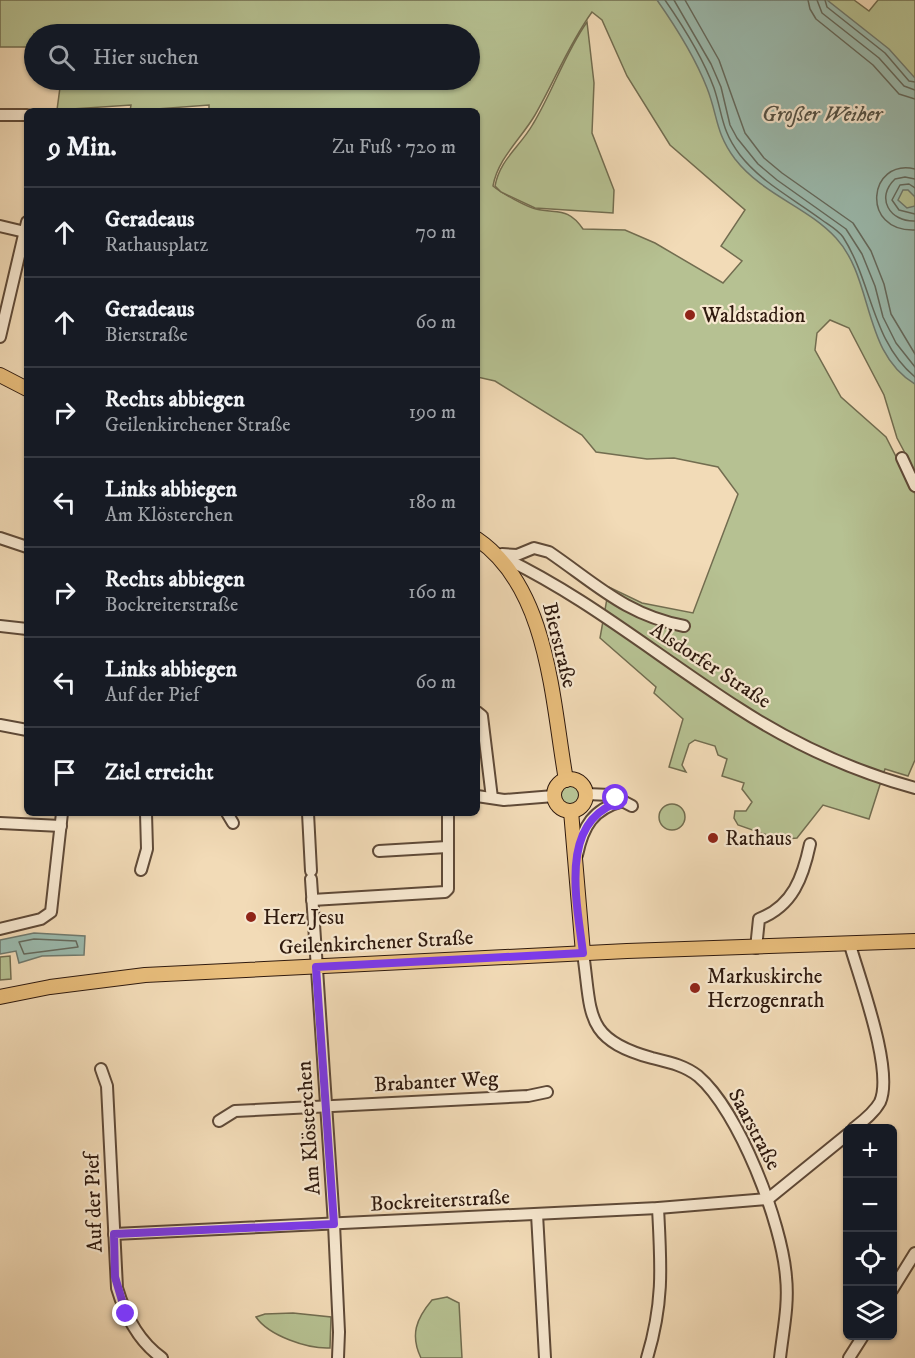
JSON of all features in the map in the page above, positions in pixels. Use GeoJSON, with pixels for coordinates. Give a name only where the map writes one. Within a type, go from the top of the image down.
{"type":"FeatureCollection","features":[{"type":"Feature","properties":{"kind":"main road"},"geometry":{"type":"LineString","coordinates":[[0,375],[24,387]]}},
{"type":"Feature","properties":{"kind":"main road","name":"Bierstraße"},"geometry":{"type":"LineString","coordinates":[[480,541],[496,554],[516,577],[539,630],[566,780]]}},
{"type":"Feature","properties":{"kind":"main road"},"geometry":{"type":"LineString","coordinates":[[566,780],[576,781],[585,794],[583,804],[571,811],[560,808],[554,796],[557,785],[566,780]]}},
{"type":"Feature","properties":{"kind":"main road"},"geometry":{"type":"LineString","coordinates":[[571,811],[583,953]]}},
{"type":"Feature","properties":{"kind":"main road","name":"Geilenkirchener Straße"},"geometry":{"type":"LineString","coordinates":[[0,997],[125,976],[583,953],[915,941]]}},
{"type":"Feature","properties":{"kind":"street"},"geometry":{"type":"LineString","coordinates":[[0,115],[24,114]]}},
{"type":"Feature","properties":{"kind":"street"},"geometry":{"type":"LineString","coordinates":[[0,226],[24,227]]}},
{"type":"Feature","properties":{"kind":"street"},"geometry":{"type":"LineString","coordinates":[[0,337],[24,235]]}},
{"type":"Feature","properties":{"kind":"street"},"geometry":{"type":"LineString","coordinates":[[902,458],[915,486]]}},
{"type":"Feature","properties":{"kind":"street"},"geometry":{"type":"LineString","coordinates":[[0,538],[24,546]]}},
{"type":"Feature","properties":{"kind":"street"},"geometry":{"type":"LineString","coordinates":[[496,554],[517,555],[534,548],[549,552],[633,611],[656,621],[684,626]]}},
{"type":"Feature","properties":{"kind":"street","name":"Alsdorfer Straße"},"geometry":{"type":"LineString","coordinates":[[496,554],[552,582],[739,709],[780,732],[863,773],[915,788]]}},
{"type":"Feature","properties":{"kind":"street"},"geometry":{"type":"LineString","coordinates":[[0,626],[24,629]]}},
{"type":"Feature","properties":{"kind":"street"},"geometry":{"type":"LineString","coordinates":[[480,714],[492,798]]}},
{"type":"Feature","properties":{"kind":"street"},"geometry":{"type":"LineString","coordinates":[[0,725],[24,729]]}},
{"type":"Feature","properties":{"kind":"street"},"geometry":{"type":"LineString","coordinates":[[575,867],[581,838],[589,819],[604,807],[628,803],[611,795],[585,794]]}},
{"type":"Feature","properties":{"kind":"street"},"geometry":{"type":"LineString","coordinates":[[480,796],[504,800],[554,796]]}},
{"type":"Feature","properties":{"kind":"street"},"geometry":{"type":"LineString","coordinates":[[0,929],[41,919],[51,912],[62,816]]}},
{"type":"Feature","properties":{"kind":"street"},"geometry":{"type":"LineString","coordinates":[[141,870],[147,849],[146,816]]}},
{"type":"Feature","properties":{"kind":"street"},"geometry":{"type":"LineString","coordinates":[[228,816],[233,823]]}},
{"type":"Feature","properties":{"kind":"street","name":"Am Klösterchen"},"geometry":{"type":"LineString","coordinates":[[308,816],[334,1224],[338,1358]]}},
{"type":"Feature","properties":{"kind":"street"},"geometry":{"type":"LineString","coordinates":[[312,900],[441,894],[448,889],[448,816]]}},
{"type":"Feature","properties":{"kind":"street"},"geometry":{"type":"LineString","coordinates":[[0,823],[61,825]]}},
{"type":"Feature","properties":{"kind":"street"},"geometry":{"type":"LineString","coordinates":[[756,948],[759,919],[773,912],[794,893],[804,870],[810,844]]}},
{"type":"Feature","properties":{"kind":"street"},"geometry":{"type":"LineString","coordinates":[[379,851],[447,847]]}},
{"type":"Feature","properties":{"kind":"street"},"geometry":{"type":"LineString","coordinates":[[850,945],[882,1057],[884,1087],[879,1103],[858,1124]]}},
{"type":"Feature","properties":{"kind":"street","name":"Saarstraße"},"geometry":{"type":"LineString","coordinates":[[583,953],[592,1014],[597,1029],[616,1046],[674,1064],[705,1082],[725,1110],[768,1199],[786,1276],[787,1297],[780,1358]]}},
{"type":"Feature","properties":{"kind":"street","name":"Auf der Pief"},"geometry":{"type":"LineString","coordinates":[[100,1069],[107,1086],[115,1277],[121,1302],[136,1331],[160,1357]]}},
{"type":"Feature","properties":{"kind":"street","name":"Brabanter Weg"},"geometry":{"type":"LineString","coordinates":[[219,1121],[235,1111],[528,1096],[547,1092]]}},
{"type":"Feature","properties":{"kind":"street"},"geometry":{"type":"LineString","coordinates":[[768,1199],[843,1138]]}},
{"type":"Feature","properties":{"kind":"street","name":"Bockreiterstraße"},"geometry":{"type":"LineString","coordinates":[[114,1234],[658,1208],[768,1199]]}},
{"type":"Feature","properties":{"kind":"street"},"geometry":{"type":"LineString","coordinates":[[647,1358],[657,1325],[662,1294],[658,1208]]}},
{"type":"Feature","properties":{"kind":"street"},"geometry":{"type":"LineString","coordinates":[[537,1214],[545,1358]]}},
{"type":"Feature","properties":{"kind":"street"},"geometry":{"type":"LineString","coordinates":[[894,1286],[915,1253]]}},
{"type":"Feature","properties":{"kind":"street"},"geometry":{"type":"LineString","coordinates":[[849,1358],[860,1340]]}},
{"type":"Feature","properties":{"kind":"green space"},"geometry":{"type":"Polygon","coordinates":[[[0,0],[854,0],[869,11],[878,0],[915,0],[915,472],[897,438],[884,395],[849,328],[830,320],[817,333],[815,350],[841,397],[886,437],[915,494],[915,760],[908,776],[885,769],[869,819],[823,805],[797,838],[773,840],[770,836],[738,825],[734,818],[735,811],[746,811],[752,802],[742,789],[744,783],[722,776],[727,759],[718,755],[715,746],[695,740],[689,744],[682,765],[686,772],[669,767],[683,719],[654,693],[656,687],[600,638],[609,587],[642,603],[693,613],[738,494],[718,467],[674,458],[647,459],[596,452],[582,435],[495,381],[480,378],[480,108],[209,108],[209,105],[130,108],[131,105],[57,108],[60,90],[480,90],[480,24],[24,24],[24,47],[0,47],[0,0]],[[592,12],[569,49],[535,115],[500,166],[493,186],[532,208],[567,214],[583,229],[625,230],[655,243],[723,283],[742,261],[721,246],[745,210],[670,145],[627,76],[602,20],[592,12]]]}},
{"type":"Feature","properties":{"kind":"green space"},"geometry":{"type":"Polygon","coordinates":[[[587,22],[594,83],[592,133],[614,190],[613,213],[535,208],[501,192],[495,186],[501,168],[533,124],[572,46],[587,22]]]}},
{"type":"Feature","properties":{"kind":"green space"},"geometry":{"type":"Polygon","coordinates":[[[570,786],[576,789],[579,795],[576,801],[570,804],[564,801],[561,795],[564,789],[570,786]]]}},
{"type":"Feature","properties":{"kind":"green space"},"geometry":{"type":"Polygon","coordinates":[[[672,804],[681,808],[685,817],[681,826],[672,830],[663,826],[659,817],[663,808],[672,804]]]}},
{"type":"Feature","properties":{"kind":"green space"},"geometry":{"type":"Polygon","coordinates":[[[10,956],[11,979],[0,980],[0,957],[10,956]]]}},
{"type":"Feature","properties":{"kind":"green space"},"geometry":{"type":"Polygon","coordinates":[[[447,1297],[459,1303],[462,1358],[421,1358],[416,1342],[416,1328],[432,1300],[447,1297]]]}},
{"type":"Feature","properties":{"kind":"green space"},"geometry":{"type":"Polygon","coordinates":[[[293,1313],[331,1317],[330,1348],[300,1344],[290,1340],[270,1330],[256,1317],[265,1314],[293,1313]]]}},
{"type":"Feature","properties":{"kind":"water","name":"Großer Weiher"},"geometry":{"type":"Polygon","coordinates":[[[657,0],[827,0],[889,49],[915,78],[915,197],[908,190],[903,190],[898,200],[907,208],[915,206],[915,384],[898,371],[886,354],[877,335],[857,274],[836,238],[825,227],[759,182],[735,159],[720,132],[711,98],[697,65],[657,0]]]}},
{"type":"Feature","properties":{"kind":"water"},"geometry":{"type":"Polygon","coordinates":[[[34,933],[85,936],[84,955],[42,956],[19,963],[16,951],[0,954],[0,940],[34,933]]]}},
{"type":"Feature","properties":{"kind":"place","name":"Waldstadion"},"geometry":{"type":"Point","coordinates":[690,315]}},
{"type":"Feature","properties":{"kind":"place","name":"Rathaus"},"geometry":{"type":"Point","coordinates":[713,838]}},
{"type":"Feature","properties":{"kind":"place","name":"Herz Jesu"},"geometry":{"type":"Point","coordinates":[251,917]}},
{"type":"Feature","properties":{"kind":"place","name":"Markuskirche Herzogenrath"},"geometry":{"type":"Point","coordinates":[695,988]}},
{"type":"Feature","properties":{"kind":"route"},"geometry":{"type":"LineString","coordinates":[[126,1314],[115,1277],[114,1234],[334,1224],[316,967],[583,953],[575,867],[581,838],[589,819],[595,813],[611,804],[623,801],[616,798]]}}]}
